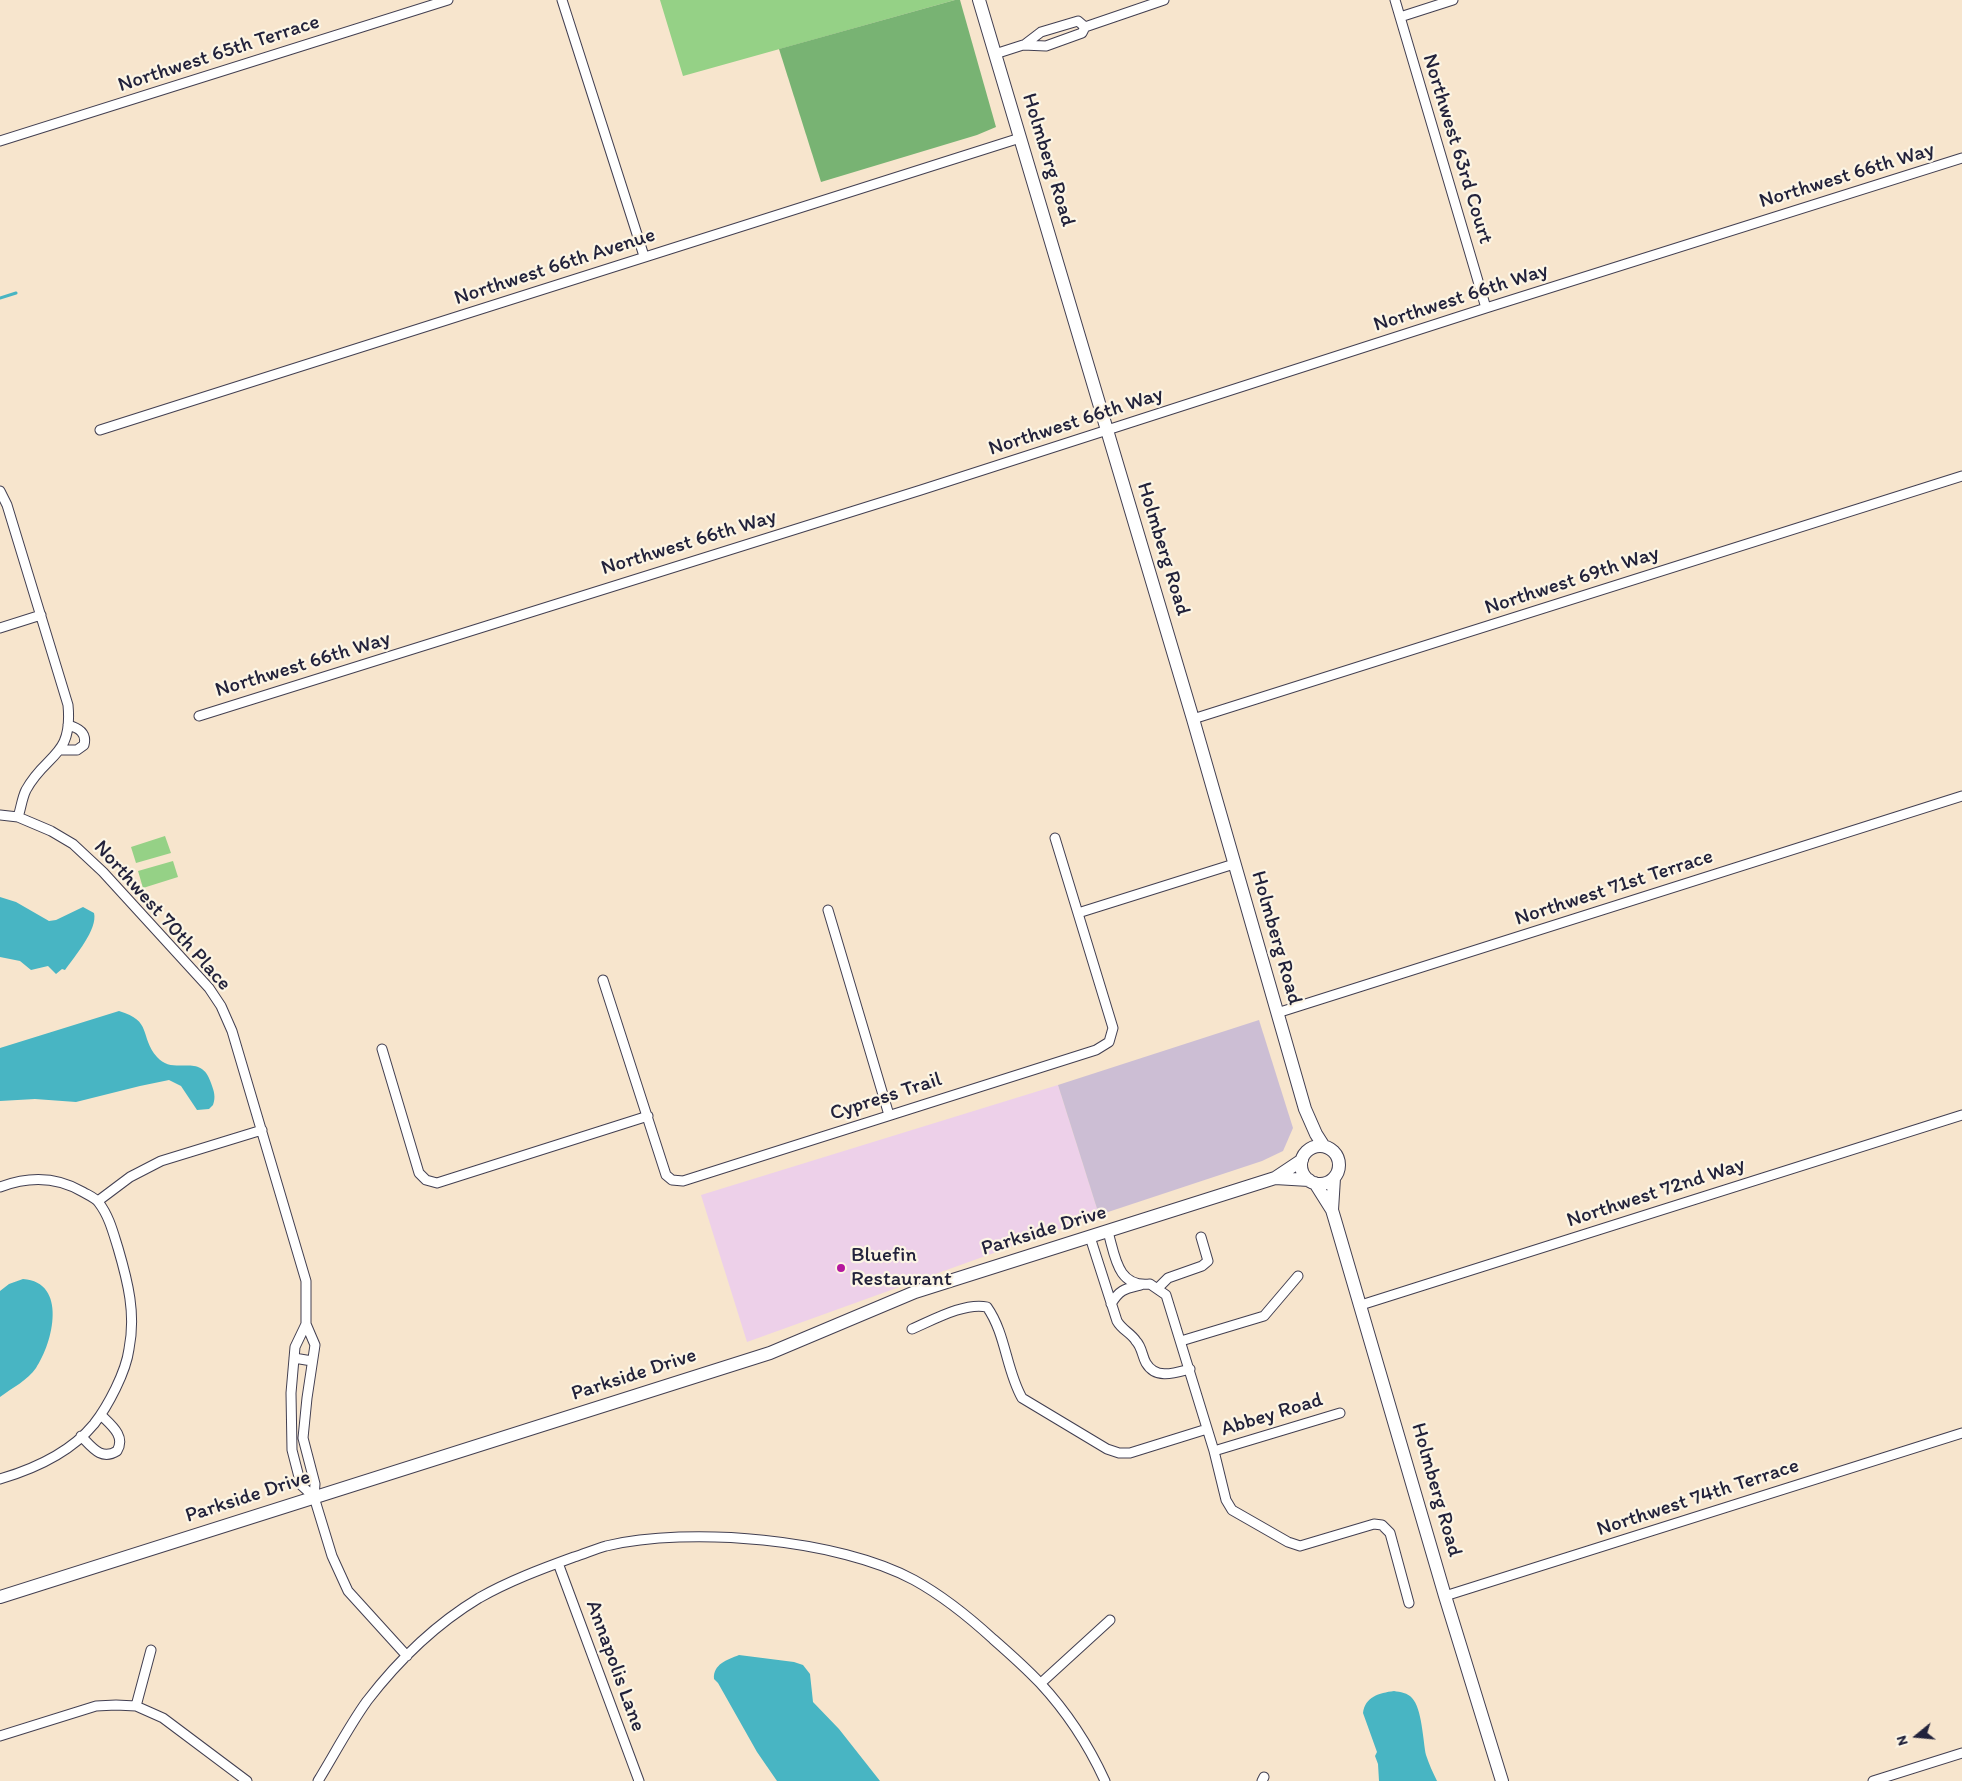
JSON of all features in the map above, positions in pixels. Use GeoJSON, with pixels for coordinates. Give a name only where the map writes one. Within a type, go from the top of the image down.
{"type":"FeatureCollection","features":[{"type":"Feature","properties":{"kind":"street","name":"Northwest 65th Terrace"},"geometry":{"type":"LineString","coordinates":[[0,141],[448,0]]}},
{"type":"Feature","properties":{"kind":"street"},"geometry":{"type":"LineString","coordinates":[[562,0],[644,256]]}},
{"type":"Feature","properties":{"kind":"street","name":"Holmberg Road"},"geometry":{"type":"LineString","coordinates":[[980,0],[1193,719],[1305,1109],[1323,1145]]}},
{"type":"Feature","properties":{"kind":"street"},"geometry":{"type":"LineString","coordinates":[[1023,45],[1046,46],[1082,33],[1085,27],[1164,0]]}},
{"type":"Feature","properties":{"kind":"street","name":"Northwest 63rd Court"},"geometry":{"type":"LineString","coordinates":[[1395,0],[1486,308]]}},
{"type":"Feature","properties":{"kind":"street"},"geometry":{"type":"LineString","coordinates":[[1400,17],[1453,0]]}},
{"type":"Feature","properties":{"kind":"street"},"geometry":{"type":"LineString","coordinates":[[995,54],[1023,45],[1042,32],[1078,21],[1085,27]]}},
{"type":"Feature","properties":{"kind":"street","name":"Northwest 66th Avenue"},"geometry":{"type":"LineString","coordinates":[[100,430],[1020,138]]}},
{"type":"Feature","properties":{"kind":"street","name":"Northwest 66th Way"},"geometry":{"type":"LineString","coordinates":[[199,716],[1962,158]]}},
{"type":"Feature","properties":{"kind":"street","name":"Northwest 69th Way"},"geometry":{"type":"LineString","coordinates":[[1193,719],[1962,476]]}},
{"type":"Feature","properties":{"kind":"street"},"geometry":{"type":"LineString","coordinates":[[0,491],[7,505],[68,705],[68,725],[64,744],[32,781],[25,792],[18,817]]}},
{"type":"Feature","properties":{"kind":"street"},"geometry":{"type":"LineString","coordinates":[[0,628],[41,615]]}},
{"type":"Feature","properties":{"kind":"street"},"geometry":{"type":"LineString","coordinates":[[60,750],[77,750],[84,745],[85,740],[79,728],[68,725]]}},
{"type":"Feature","properties":{"kind":"street","name":"Northwest 71st Terrace"},"geometry":{"type":"LineString","coordinates":[[1277,1013],[1962,796]]}},
{"type":"Feature","properties":{"kind":"street","name":"Northwest 70th Place"},"geometry":{"type":"LineString","coordinates":[[0,815],[18,817],[51,831],[73,844],[103,872],[209,988],[221,1006],[232,1031],[306,1280],[306,1324],[315,1345],[307,1394],[303,1438],[315,1484],[314,1497]]}},
{"type":"Feature","properties":{"kind":"street"},"geometry":{"type":"LineString","coordinates":[[1055,838],[1078,913],[1234,864]]}},
{"type":"Feature","properties":{"kind":"street"},"geometry":{"type":"LineString","coordinates":[[828,910],[889,1114]]}},
{"type":"Feature","properties":{"kind":"street","name":"Cypress Trail"},"geometry":{"type":"LineString","coordinates":[[648,1116],[666,1175],[672,1180],[682,1181],[1096,1050],[1109,1042],[1113,1028],[1078,913]]}},
{"type":"Feature","properties":{"kind":"street"},"geometry":{"type":"LineString","coordinates":[[382,1049],[419,1173],[426,1180],[437,1183],[648,1116],[603,980]]}},
{"type":"Feature","properties":{"kind":"street","name":"Holmberg Road"},"geometry":{"type":"LineString","coordinates":[[1302,1158],[1306,1136],[1305,1109]]}},
{"type":"Feature","properties":{"kind":"street","name":"Northwest 72nd Way"},"geometry":{"type":"LineString","coordinates":[[1361,1305],[1962,1115]]}},
{"type":"Feature","properties":{"kind":"street"},"geometry":{"type":"LineString","coordinates":[[98,1201],[130,1177],[162,1161],[262,1130]]}},
{"type":"Feature","properties":{"kind":"street"},"geometry":{"type":"LineString","coordinates":[[1323,1145],[1329,1147],[1337,1156],[1339,1167],[1334,1178],[1325,1183],[1312,1182],[1302,1171],[1302,1158],[1312,1147],[1323,1145]]}},
{"type":"Feature","properties":{"kind":"street","name":"Parkside Drive"},"geometry":{"type":"LineString","coordinates":[[0,1597],[770,1353],[915,1292],[1275,1178],[1302,1158]]}},
{"type":"Feature","properties":{"kind":"street"},"geometry":{"type":"LineString","coordinates":[[0,1187],[19,1180],[40,1178],[61,1181],[98,1201],[110,1223],[126,1275],[132,1319],[129,1350],[115,1390],[108,1404],[93,1425],[72,1445],[46,1462],[0,1479]]}},
{"type":"Feature","properties":{"kind":"street","name":"Parkside Drive"},"geometry":{"type":"LineString","coordinates":[[1275,1178],[1312,1182]]}},
{"type":"Feature","properties":{"kind":"street","name":"Holmberg Road"},"geometry":{"type":"LineString","coordinates":[[1332,1210],[1334,1178]]}},
{"type":"Feature","properties":{"kind":"street","name":"Holmberg Road"},"geometry":{"type":"LineString","coordinates":[[1312,1182],[1332,1210],[1502,1781]]}},
{"type":"Feature","properties":{"kind":"street"},"geometry":{"type":"LineString","coordinates":[[1108,1232],[1118,1269],[1126,1278],[1141,1285]]}},
{"type":"Feature","properties":{"kind":"street"},"geometry":{"type":"LineString","coordinates":[[1090,1237],[1117,1321],[1122,1330],[1136,1340],[1146,1363],[1160,1374],[1168,1375],[1190,1369]]}},
{"type":"Feature","properties":{"kind":"street"},"geometry":{"type":"LineString","coordinates":[[1158,1288],[1168,1278],[1202,1266],[1208,1261],[1201,1237]]}},
{"type":"Feature","properties":{"kind":"street"},"geometry":{"type":"LineString","coordinates":[[1181,1341],[1264,1316],[1298,1276]]}},
{"type":"Feature","properties":{"kind":"street"},"geometry":{"type":"LineString","coordinates":[[1111,1304],[1124,1289],[1141,1285],[1150,1284],[1166,1294],[1214,1451],[1226,1500],[1232,1510],[1288,1542],[1300,1546],[1374,1524],[1382,1525],[1390,1533],[1409,1603]]}},
{"type":"Feature","properties":{"kind":"street"},"geometry":{"type":"LineString","coordinates":[[912,1329],[966,1308],[977,1305],[987,1307],[995,1319],[1016,1387],[1022,1398],[1107,1448],[1119,1452],[1130,1452],[1207,1429]]}},
{"type":"Feature","properties":{"kind":"street","name":"Northwest 70th Place"},"geometry":{"type":"LineString","coordinates":[[306,1324],[295,1347],[291,1394],[292,1450],[301,1485],[314,1497]]}},
{"type":"Feature","properties":{"kind":"street"},"geometry":{"type":"LineString","coordinates":[[294,1358],[312,1361]]}},
{"type":"Feature","properties":{"kind":"street"},"geometry":{"type":"LineString","coordinates":[[291,1394],[307,1394]]}},
{"type":"Feature","properties":{"kind":"street","name":"Abbey Road"},"geometry":{"type":"LineString","coordinates":[[1214,1451],[1340,1413]]}},
{"type":"Feature","properties":{"kind":"street"},"geometry":{"type":"LineString","coordinates":[[82,1436],[102,1455],[107,1456],[117,1451],[120,1440],[118,1432],[100,1415]]}},
{"type":"Feature","properties":{"kind":"street","name":"Northwest 74th Terrace"},"geometry":{"type":"LineString","coordinates":[[1446,1596],[1962,1433]]}},
{"type":"Feature","properties":{"kind":"street"},"geometry":{"type":"LineString","coordinates":[[314,1497],[332,1556],[348,1591],[407,1656]]}},
{"type":"Feature","properties":{"kind":"street"},"geometry":{"type":"LineString","coordinates":[[318,1781],[367,1702],[407,1656],[438,1628],[478,1599],[520,1577],[606,1546],[652,1539],[697,1537],[792,1544],[835,1552],[875,1564],[913,1580],[945,1599],[975,1623],[1041,1684],[1068,1718],[1096,1762],[1105,1781]]}},
{"type":"Feature","properties":{"kind":"street","name":"Annapolis Lane"},"geometry":{"type":"LineString","coordinates":[[558,1563],[637,1780]]}},
{"type":"Feature","properties":{"kind":"street"},"geometry":{"type":"LineString","coordinates":[[1041,1684],[1110,1620]]}},
{"type":"Feature","properties":{"kind":"street"},"geometry":{"type":"LineString","coordinates":[[136,1706],[151,1650]]}},
{"type":"Feature","properties":{"kind":"street"},"geometry":{"type":"LineString","coordinates":[[0,1736],[96,1706],[116,1704],[136,1706],[162,1718],[247,1781]]}},
{"type":"Feature","properties":{"kind":"street"},"geometry":{"type":"LineString","coordinates":[[1873,1781],[1962,1753]]}},
{"type":"Feature","properties":{"kind":"shaded area"},"geometry":{"type":"Polygon","coordinates":[[[1259,1020],[1293,1128],[1283,1151],[1262,1161],[1099,1215],[1058,1085],[1259,1020]]]}},
{"type":"Feature","properties":{"kind":"shaded area"},"geometry":{"type":"Polygon","coordinates":[[[1058,1085],[1099,1215],[747,1342],[701,1195],[1058,1085]]]}},
{"type":"Feature","properties":{"kind":"green space"},"geometry":{"type":"Polygon","coordinates":[[[660,0],[955,0],[683,76],[660,0]]]}},
{"type":"Feature","properties":{"kind":"green space"},"geometry":{"type":"Polygon","coordinates":[[[960,0],[996,127],[977,135],[821,182],[779,49],[960,0]]]}},
{"type":"Feature","properties":{"kind":"green space"},"geometry":{"type":"Polygon","coordinates":[[[165,836],[171,853],[136,863],[131,847],[165,836]]]}},
{"type":"Feature","properties":{"kind":"green space"},"geometry":{"type":"Polygon","coordinates":[[[173,861],[178,877],[143,888],[138,871],[173,861]]]}},
{"type":"Feature","properties":{"kind":"water"},"geometry":{"type":"Polygon","coordinates":[[[0,897],[16,902],[49,921],[56,920],[83,907],[94,913],[93,927],[80,950],[65,970],[62,969],[56,974],[48,966],[31,970],[20,961],[0,957],[0,897]]]}},
{"type":"Feature","properties":{"kind":"water"},"geometry":{"type":"Polygon","coordinates":[[[119,1011],[137,1019],[152,1049],[164,1063],[194,1066],[201,1068],[207,1074],[214,1091],[214,1102],[209,1109],[197,1110],[181,1086],[169,1080],[76,1102],[35,1099],[0,1101],[0,1048],[119,1011]]]}},
{"type":"Feature","properties":{"kind":"water"},"geometry":{"type":"Polygon","coordinates":[[[23,1279],[37,1283],[46,1291],[51,1302],[53,1315],[51,1330],[42,1357],[33,1372],[0,1397],[0,1291],[9,1284],[23,1279]]]}},
{"type":"Feature","properties":{"kind":"water"},"geometry":{"type":"Polygon","coordinates":[[[739,1655],[794,1662],[803,1665],[810,1674],[813,1702],[839,1729],[880,1781],[777,1781],[757,1752],[714,1679],[718,1666],[739,1655]]]}},
{"type":"Feature","properties":{"kind":"water"},"geometry":{"type":"Polygon","coordinates":[[[1394,1691],[1404,1693],[1412,1698],[1418,1709],[1426,1755],[1437,1781],[1379,1781],[1378,1764],[1375,1756],[1377,1752],[1363,1713],[1367,1703],[1374,1697],[1394,1691]]]}},
{"type":"Feature","properties":{"kind":"waterway"},"geometry":{"type":"LineString","coordinates":[[0,298],[16,293]]}},
{"type":"Feature","properties":{"kind":"place","name":"Bluefin Restaurant"},"geometry":{"type":"Point","coordinates":[841,1268]}}]}
